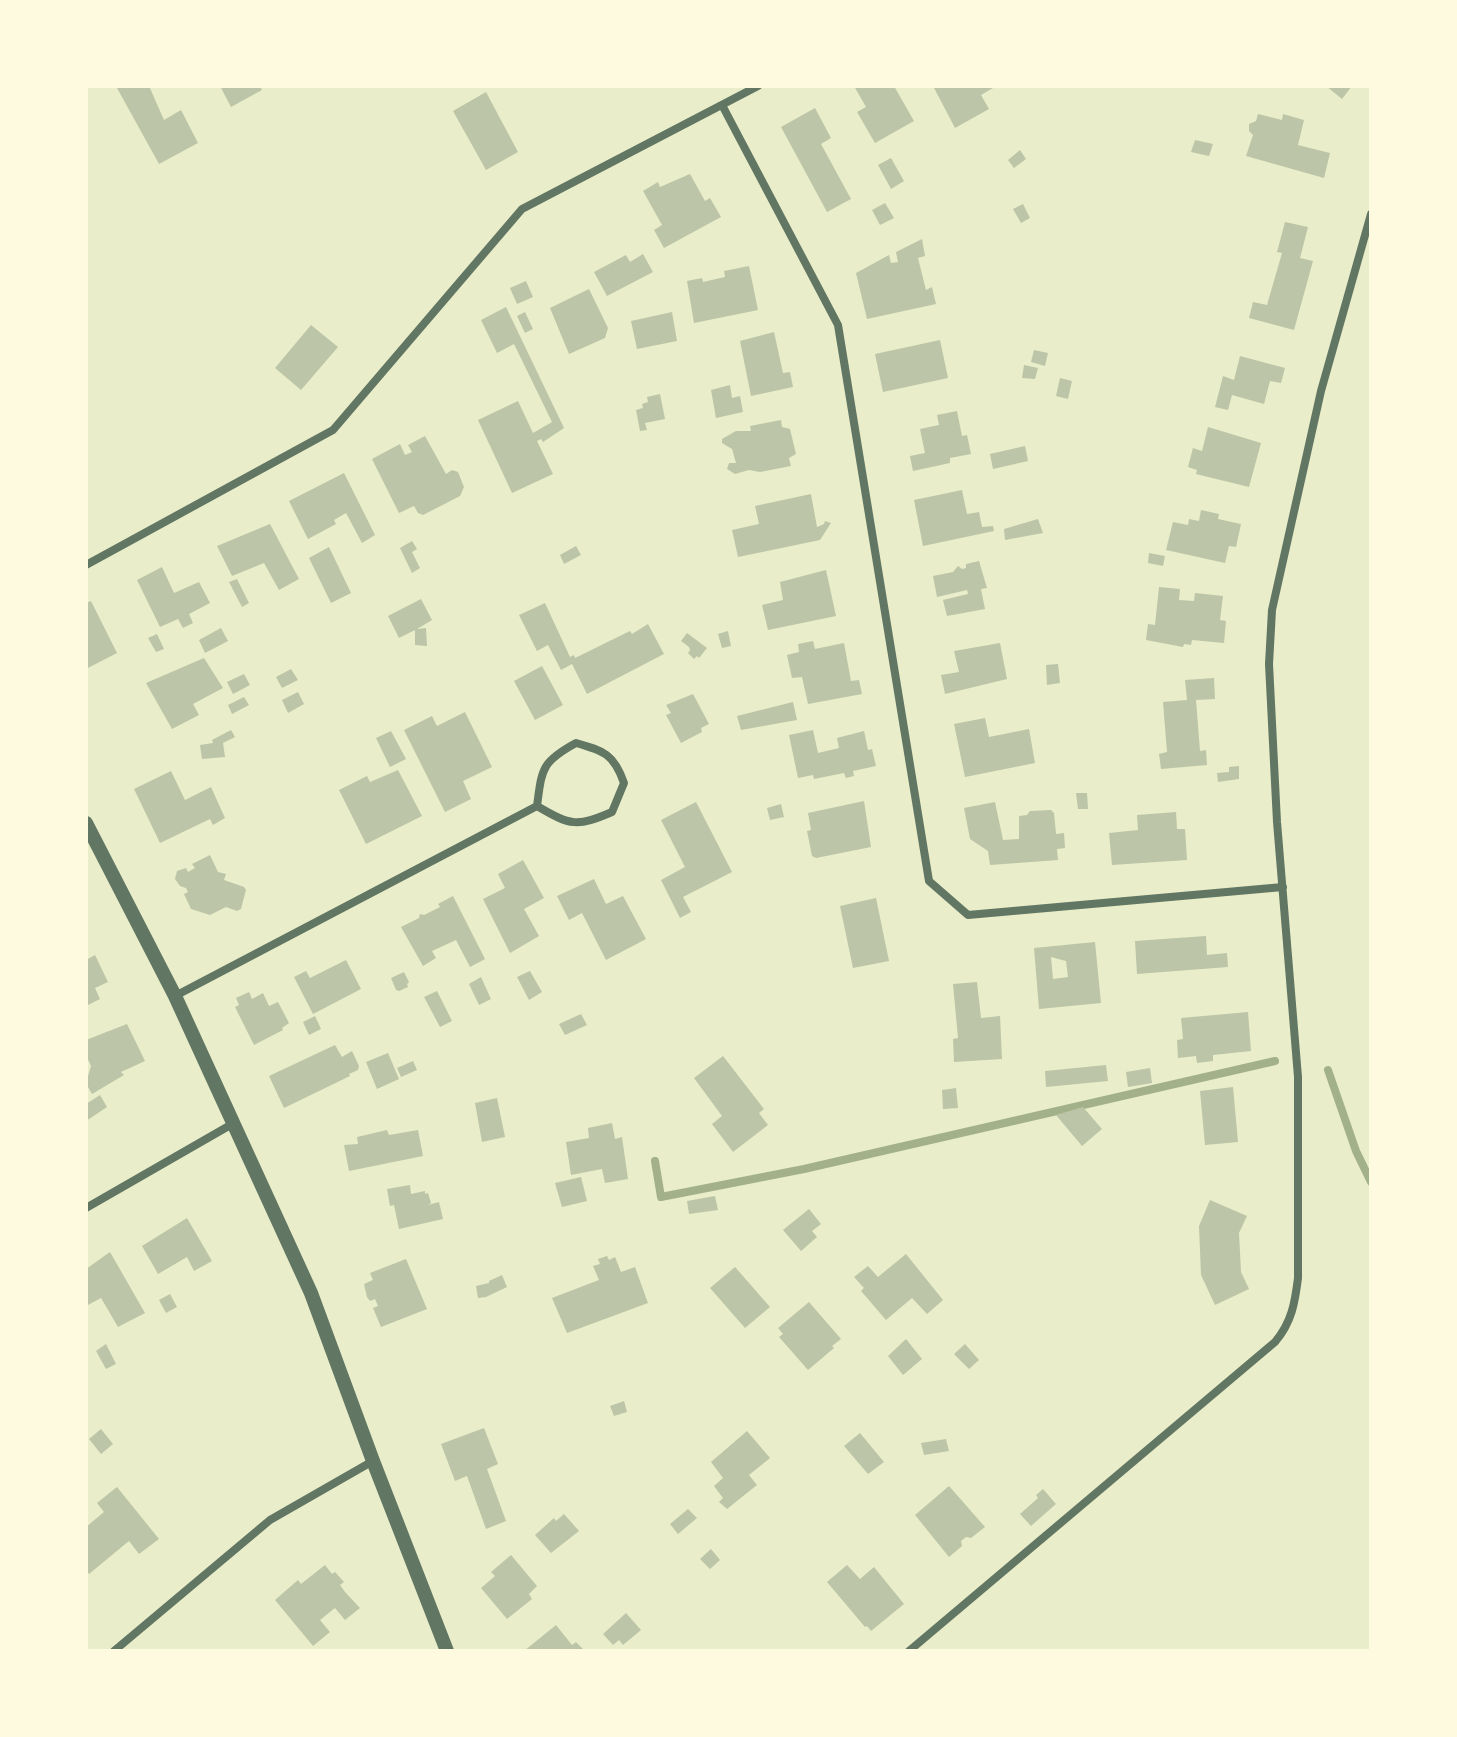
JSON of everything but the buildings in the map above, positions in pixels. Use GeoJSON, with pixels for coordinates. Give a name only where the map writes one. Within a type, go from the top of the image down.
{"type":"FeatureCollection","features":[{"type":"Feature","properties":{"kind":"street"},"geometry":{"type":"LineString","coordinates":[[86,565],[333,430],[522,209],[758,86]]}},
{"type":"Feature","properties":{"kind":"street"},"geometry":{"type":"LineString","coordinates":[[722,105],[838,325],[929,881],[968,915],[1283,887]]}},
{"type":"Feature","properties":{"kind":"street"},"geometry":{"type":"LineString","coordinates":[[909,1651],[1275,1342],[1287,1328],[1298,1278],[1298,1093],[1269,664],[1272,610],[1321,391],[1371,214]]}},
{"type":"Feature","properties":{"kind":"street"},"geometry":{"type":"LineString","coordinates":[[576,743],[603,751],[618,765],[624,783],[612,812],[584,824],[559,819],[537,806],[541,773],[555,755],[576,743]]}},
{"type":"Feature","properties":{"kind":"street"},"geometry":{"type":"LineString","coordinates":[[175,996],[537,806]]}},
{"type":"Feature","properties":{"kind":"street"},"geometry":{"type":"LineString","coordinates":[[86,823],[175,996],[311,1293],[447,1651]]}},
{"type":"Feature","properties":{"kind":"street"},"geometry":{"type":"LineString","coordinates":[[86,1208],[234,1123]]}},
{"type":"Feature","properties":{"kind":"street"},"geometry":{"type":"LineString","coordinates":[[114,1651],[270,1520],[373,1461]]}},
{"type":"Feature","properties":{"kind":"waterway"},"geometry":{"type":"LineString","coordinates":[[655,1161],[661,1197],[804,1169],[1275,1061]]}},
{"type":"Feature","properties":{"kind":"waterway"},"geometry":{"type":"LineString","coordinates":[[1328,1070],[1356,1151],[1371,1182]]}}]}
